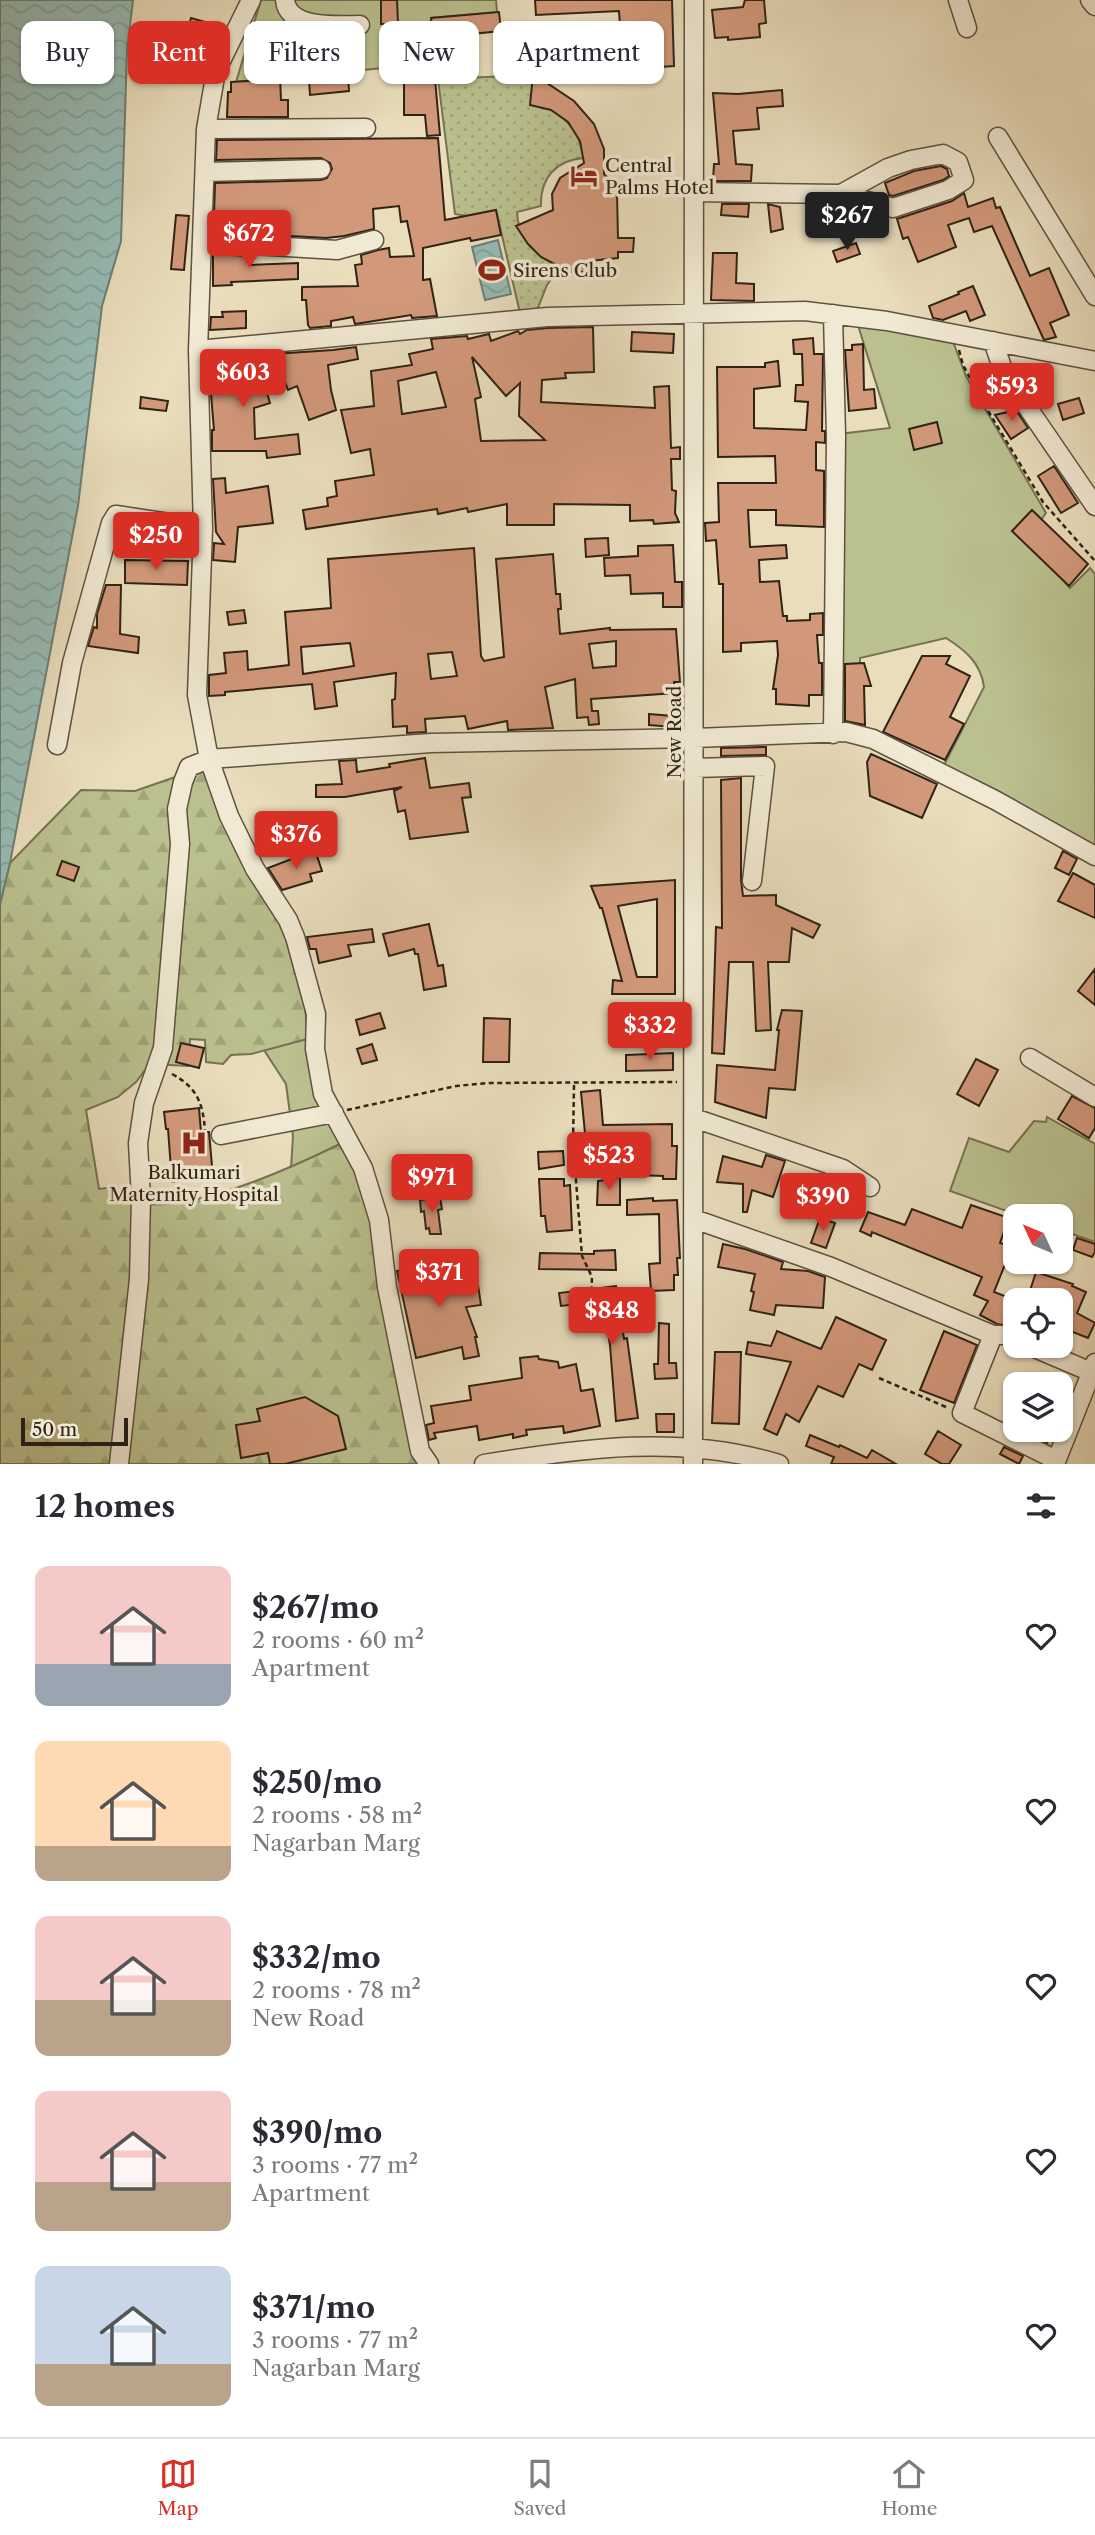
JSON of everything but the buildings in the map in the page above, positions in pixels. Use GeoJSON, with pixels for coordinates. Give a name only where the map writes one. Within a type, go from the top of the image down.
{"type":"FeatureCollection","features":[{"type":"Feature","properties":{"kind":"street"},"geometry":{"type":"LineString","coordinates":[[251,0],[216,71],[206,129],[198,350],[203,528],[197,695],[209,759],[229,816],[295,937],[316,1014],[315,1049],[318,1075],[323,1094],[363,1168],[379,1220],[387,1287],[420,1451],[429,1464]]}},
{"type":"Feature","properties":{"kind":"street"},"geometry":{"type":"LineString","coordinates":[[285,0],[290,12],[305,21]]}},
{"type":"Feature","properties":{"kind":"street","name":"New Road"},"geometry":{"type":"LineString","coordinates":[[693,1455],[694,0]]}},
{"type":"Feature","properties":{"kind":"street"},"geometry":{"type":"LineString","coordinates":[[958,0],[967,28]]}},
{"type":"Feature","properties":{"kind":"street"},"geometry":{"type":"LineString","coordinates":[[1090,0],[1095,6]]}},
{"type":"Feature","properties":{"kind":"street"},"geometry":{"type":"LineString","coordinates":[[206,129],[366,128]]}},
{"type":"Feature","properties":{"kind":"street"},"geometry":{"type":"LineString","coordinates":[[998,137],[1095,296]]}},
{"type":"Feature","properties":{"kind":"street"},"geometry":{"type":"LineString","coordinates":[[694,192],[841,194],[893,208],[948,190],[964,180],[958,162],[943,154],[911,160],[888,169],[841,194]]}},
{"type":"Feature","properties":{"kind":"street"},"geometry":{"type":"LineString","coordinates":[[205,172],[321,169]]}},
{"type":"Feature","properties":{"kind":"street"},"geometry":{"type":"LineString","coordinates":[[202,242],[337,250],[374,240]]}},
{"type":"Feature","properties":{"kind":"street"},"geometry":{"type":"LineString","coordinates":[[198,350],[547,317],[805,311],[887,321],[1095,361]]}},
{"type":"Feature","properties":{"kind":"street"},"geometry":{"type":"LineString","coordinates":[[833,314],[836,436],[833,734]]}},
{"type":"Feature","properties":{"kind":"street"},"geometry":{"type":"LineString","coordinates":[[993,341],[1004,373],[1095,506]]}},
{"type":"Feature","properties":{"kind":"street"},"geometry":{"type":"LineString","coordinates":[[57,745],[72,663],[111,523],[116,515],[203,528]]}},
{"type":"Feature","properties":{"kind":"street"},"geometry":{"type":"LineString","coordinates":[[119,1464],[139,1279],[141,1199],[138,1143],[144,1103],[163,1048],[180,844],[177,809],[189,767],[209,759],[431,743],[846,732],[873,739],[995,800],[1095,856]]}},
{"type":"Feature","properties":{"kind":"street"},"geometry":{"type":"LineString","coordinates":[[695,768],[765,766],[752,881]]}},
{"type":"Feature","properties":{"kind":"street"},"geometry":{"type":"LineString","coordinates":[[1030,1058],[1095,1097]]}},
{"type":"Feature","properties":{"kind":"street"},"geometry":{"type":"LineString","coordinates":[[213,1134],[334,1113]]}},
{"type":"Feature","properties":{"kind":"street"},"geometry":{"type":"LineString","coordinates":[[694,1118],[843,1169],[870,1188]]}},
{"type":"Feature","properties":{"kind":"street"},"geometry":{"type":"LineString","coordinates":[[694,1219],[831,1267],[993,1335],[1003,1335]]}},
{"type":"Feature","properties":{"kind":"street"},"geometry":{"type":"LineString","coordinates":[[993,1335],[962,1413],[1055,1462],[1093,1367],[1066,1358]]}},
{"type":"Feature","properties":{"kind":"street"},"geometry":{"type":"LineString","coordinates":[[484,1464],[586,1456],[693,1455],[755,1457],[779,1464]]}},
{"type":"Feature","properties":{"kind":"path"},"geometry":{"type":"LineString","coordinates":[[955,333],[963,365],[1043,502],[1095,561]]}},
{"type":"Feature","properties":{"kind":"path"},"geometry":{"type":"LineString","coordinates":[[157,1066],[177,1077],[198,1097],[213,1134]]}},
{"type":"Feature","properties":{"kind":"path"},"geometry":{"type":"LineString","coordinates":[[334,1113],[456,1086],[489,1083],[694,1082]]}},
{"type":"Feature","properties":{"kind":"path"},"geometry":{"type":"LineString","coordinates":[[574,1084],[573,1143],[582,1256],[592,1278],[591,1303]]}},
{"type":"Feature","properties":{"kind":"path"},"geometry":{"type":"LineString","coordinates":[[879,1378],[962,1413]]}},
{"type":"Feature","properties":{"kind":"green space"},"geometry":{"type":"Polygon","coordinates":[[[261,0],[496,0],[497,12],[431,18],[431,21],[379,21],[379,68],[365,70],[365,21],[255,21],[261,0]]]}},
{"type":"Feature","properties":{"kind":"green space"},"geometry":{"type":"Polygon","coordinates":[[[244,56],[244,81],[236,82],[244,56]]]}},
{"type":"Feature","properties":{"kind":"green space"},"geometry":{"type":"Polygon","coordinates":[[[479,77],[493,77],[493,84],[534,84],[537,92],[570,125],[580,141],[584,158],[565,162],[552,172],[543,187],[541,206],[517,212],[521,231],[530,246],[543,258],[560,267],[547,285],[537,310],[520,313],[496,210],[466,216],[455,214],[439,84],[479,84],[479,77]]]}},
{"type":"Feature","properties":{"kind":"green space"},"geometry":{"type":"Polygon","coordinates":[[[857,322],[952,339],[966,376],[1046,513],[1027,539],[1070,588],[1090,568],[1095,574],[1095,848],[942,769],[984,687],[976,664],[960,647],[946,638],[860,658],[861,729],[841,727],[839,434],[890,428],[857,322]]]}},
{"type":"Feature","properties":{"kind":"green space"},"geometry":{"type":"Polygon","coordinates":[[[204,767],[253,864],[285,936],[305,1007],[307,1039],[251,1054],[231,1055],[223,1064],[206,1062],[205,1040],[190,1039],[188,1066],[150,1064],[136,1082],[118,1097],[86,1110],[99,1189],[114,1187],[136,1203],[184,1202],[240,1187],[340,1144],[358,1176],[372,1219],[418,1464],[0,1464],[0,904],[10,863],[81,790],[135,791],[204,767]]]}},
{"type":"Feature","properties":{"kind":"green space"},"geometry":{"type":"Polygon","coordinates":[[[307,1039],[307,1054],[313,1080],[340,1144],[291,1168],[293,1136],[286,1084],[264,1050],[307,1039]]]}},
{"type":"Feature","properties":{"kind":"green space"},"geometry":{"type":"Polygon","coordinates":[[[1047,1117],[1095,1144],[1095,1242],[1073,1234],[1073,1204],[1003,1204],[1003,1210],[950,1191],[969,1138],[1009,1152],[1034,1121],[1046,1122],[1047,1117]]]}},
{"type":"Feature","properties":{"kind":"water"},"geometry":{"type":"Polygon","coordinates":[[[0,0],[133,0],[131,21],[128,21],[121,241],[102,306],[78,506],[0,904],[0,0]]]}},
{"type":"Feature","properties":{"kind":"water","name":"Sirens Club"},"geometry":{"type":"Polygon","coordinates":[[[498,240],[511,294],[485,300],[472,247],[498,240]]]}},
{"type":"Feature","properties":{"kind":"place","name":"Central Palms Hotel"},"geometry":{"type":"Point","coordinates":[584,176]}},
{"type":"Feature","properties":{"kind":"place","name":"Sirens Club"},"geometry":{"type":"Point","coordinates":[492,270]}},
{"type":"Feature","properties":{"kind":"place","name":"Balkumari Maternity Hospital"},"geometry":{"type":"Point","coordinates":[194,1143]}}]}
